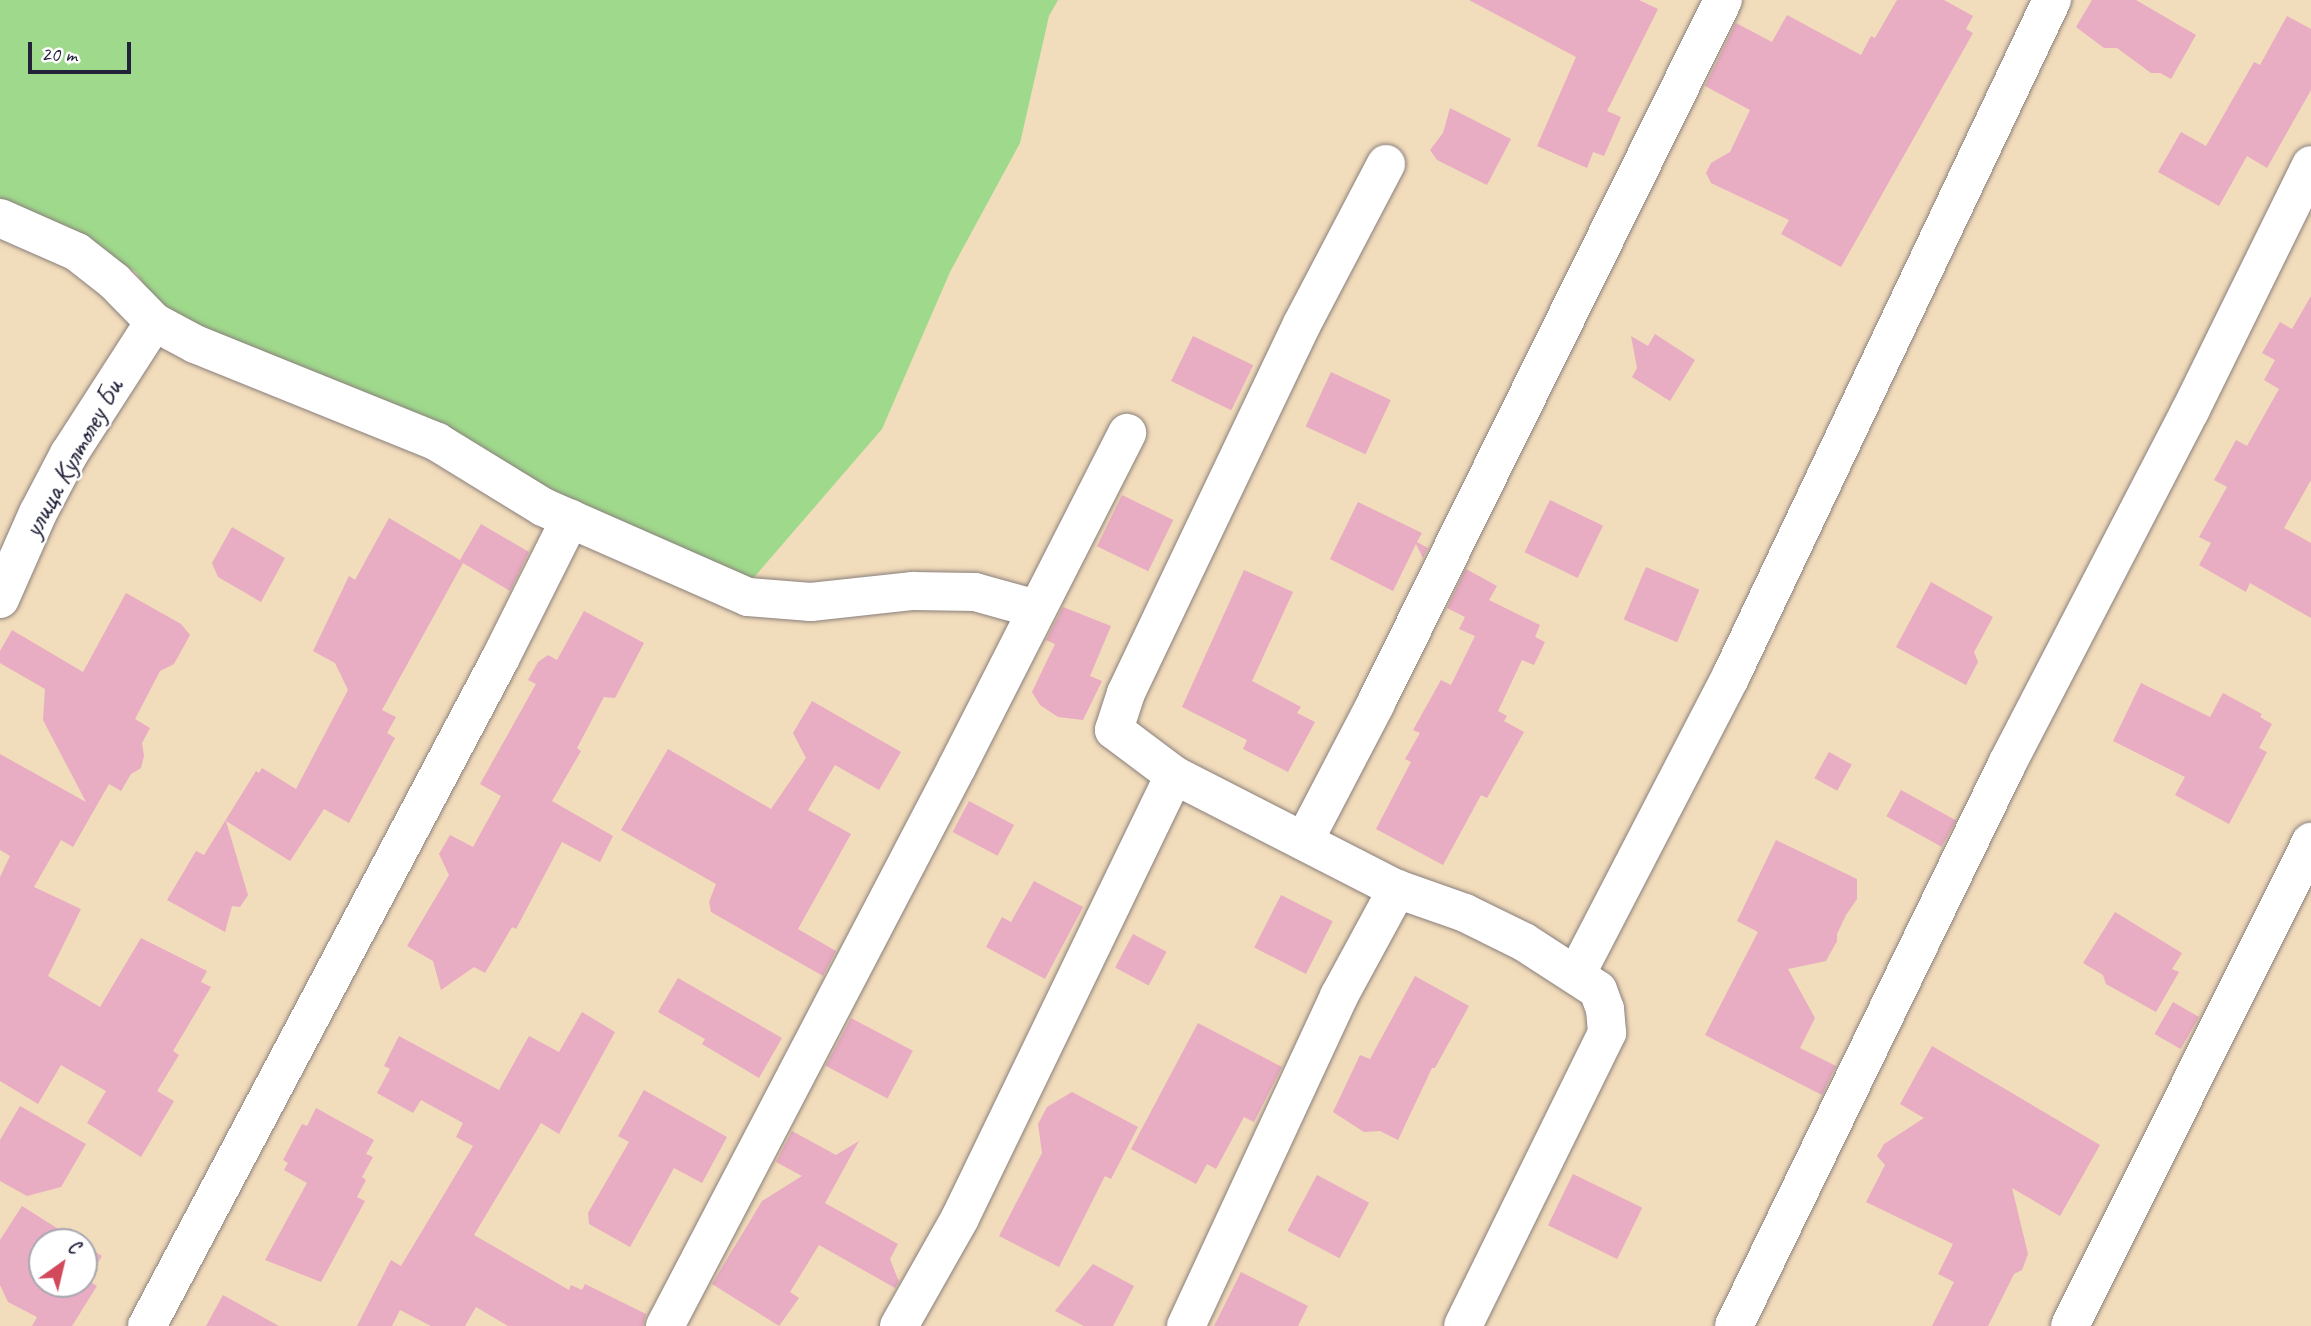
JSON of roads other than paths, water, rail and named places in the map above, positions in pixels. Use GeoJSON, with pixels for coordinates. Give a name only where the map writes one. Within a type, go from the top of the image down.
{"type":"FeatureCollection","features":[{"type":"Feature","properties":{"kind":"street"},"geometry":{"type":"LineString","coordinates":[[1304,841],[1382,690],[1723,0]]}},
{"type":"Feature","properties":{"kind":"street"},"geometry":{"type":"LineString","coordinates":[[1576,975],[1730,678],[2052,0]]}},
{"type":"Feature","properties":{"kind":"street"},"geometry":{"type":"LineString","coordinates":[[1387,164],[1302,324],[1126,693],[1114,730],[1174,775],[1397,889],[1489,925],[1541,951],[1598,990],[1605,1009],[1607,1033],[1463,1326]]}},
{"type":"Feature","properties":{"kind":"street"},"geometry":{"type":"LineString","coordinates":[[1734,1326],[2007,764],[2190,411],[2311,165]]}},
{"type":"Feature","properties":{"kind":"street"},"geometry":{"type":"LineString","coordinates":[[0,218],[77,252],[114,281],[154,322],[195,344],[437,442],[543,507],[748,597],[811,603],[914,591],[975,592],[1036,609]]}},
{"type":"Feature","properties":{"kind":"street","name":"улица Култолеу Би"},"geometry":{"type":"LineString","coordinates":[[0,599],[37,513],[69,454],[154,322]]}},
{"type":"Feature","properties":{"kind":"street"},"geometry":{"type":"LineString","coordinates":[[665,1326],[957,767],[1126,433]]}},
{"type":"Feature","properties":{"kind":"street"},"geometry":{"type":"LineString","coordinates":[[147,1326],[500,659],[570,519]]}},
{"type":"Feature","properties":{"kind":"street"},"geometry":{"type":"LineString","coordinates":[[898,1326],[960,1218],[1174,775]]}},
{"type":"Feature","properties":{"kind":"street"},"geometry":{"type":"LineString","coordinates":[[2070,1326],[2311,842]]}},
{"type":"Feature","properties":{"kind":"street"},"geometry":{"type":"LineString","coordinates":[[1186,1326],[1339,996],[1397,889]]}}]}
